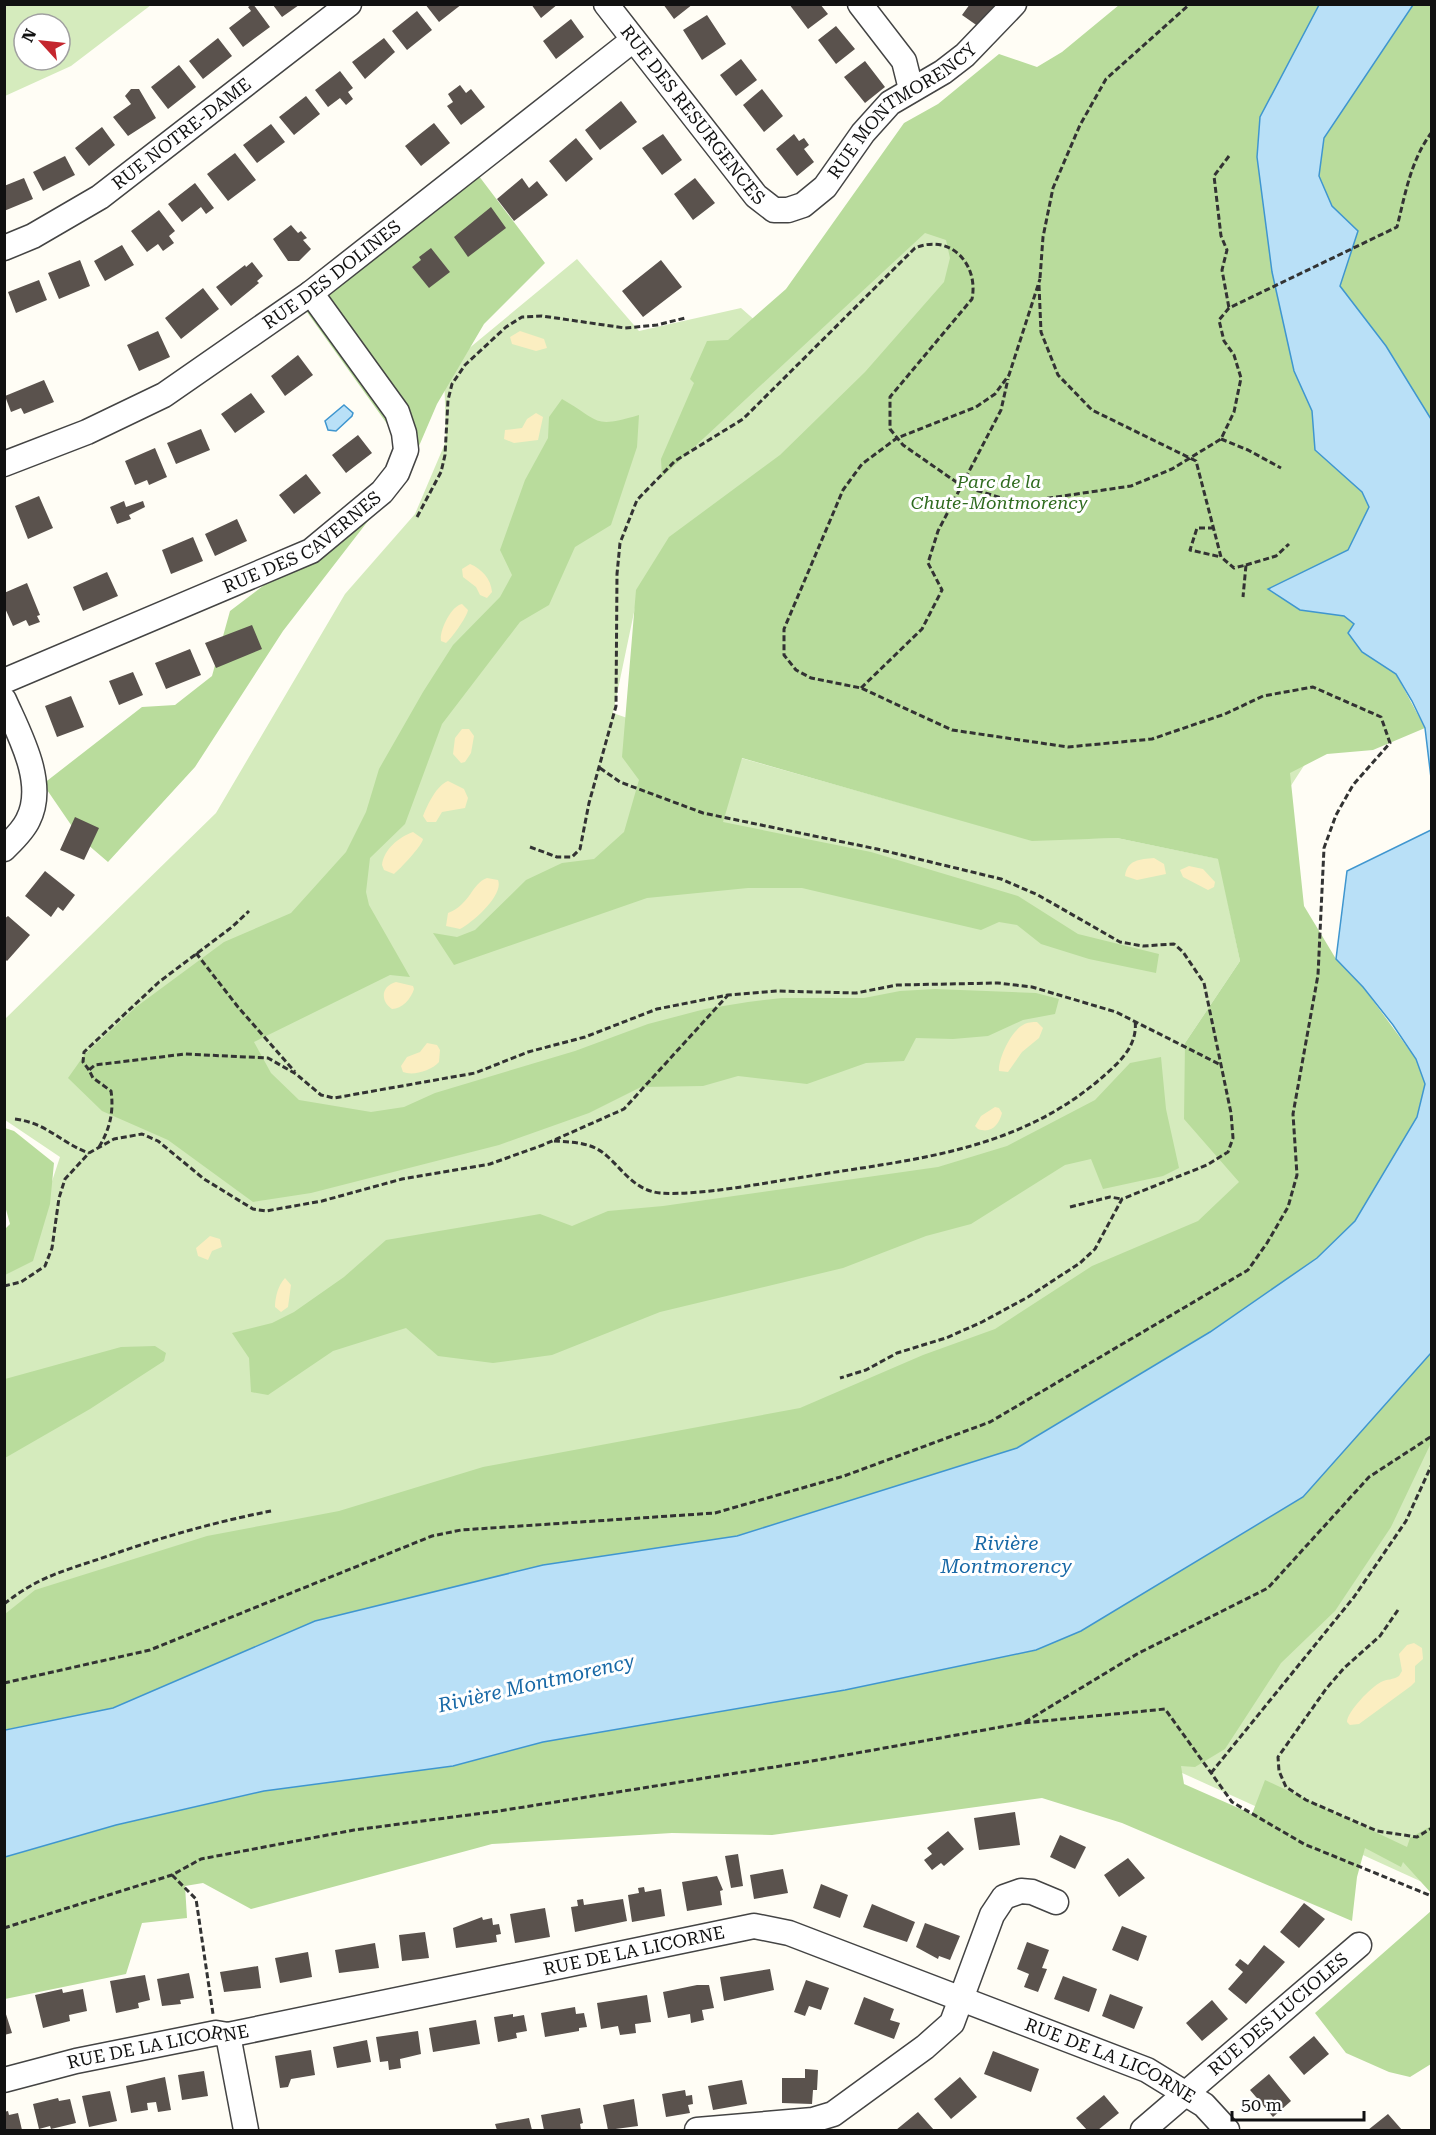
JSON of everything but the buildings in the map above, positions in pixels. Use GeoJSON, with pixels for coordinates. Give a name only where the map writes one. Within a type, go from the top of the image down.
{"type":"FeatureCollection","features":[{"type":"Feature","properties":{"kind":"street","name":"RUE NOTRE-DAME"},"geometry":{"type":"LineString","coordinates":[[4,248],[33,236],[100,196],[349,4]]}},
{"type":"Feature","properties":{"kind":"street","name":"RUE DES RESURGENCES"},"geometry":{"type":"LineString","coordinates":[[606,4],[756,196],[774,210],[789,210]]}},
{"type":"Feature","properties":{"kind":"street"},"geometry":{"type":"LineString","coordinates":[[860,4],[904,61],[911,90]]}},
{"type":"Feature","properties":{"kind":"street","name":"RUE MONTMORENCY"},"geometry":{"type":"LineString","coordinates":[[789,210],[803,205],[825,187],[870,125],[890,103],[943,72],[965,54],[1014,4]]}},
{"type":"Feature","properties":{"kind":"street","name":"RUE DES DOLINES"},"geometry":{"type":"LineString","coordinates":[[4,464],[87,432],[164,395],[311,293],[633,40]]}},
{"type":"Feature","properties":{"kind":"street","name":"RUE DES CAVERNES"},"geometry":{"type":"LineString","coordinates":[[4,681],[311,551],[382,492],[397,473],[406,450],[404,433],[397,412],[311,293]]}},
{"type":"Feature","properties":{"kind":"street"},"geometry":{"type":"LineString","coordinates":[[4,700],[30,759],[34,788],[29,820],[4,849]]}},
{"type":"Feature","properties":{"kind":"street"},"geometry":{"type":"LineString","coordinates":[[698,2130],[813,2120],[833,2114],[925,2047],[952,2023],[992,1915],[1004,1897],[1021,1891],[1032,1892],[1056,1902]]}},
{"type":"Feature","properties":{"kind":"street","name":"RUE DE LA LICORNE"},"geometry":{"type":"LineString","coordinates":[[4,2080],[76,2061],[222,2034],[754,1926],[789,1933],[1148,2070],[1204,2105],[1227,2130]]}},
{"type":"Feature","properties":{"kind":"street","name":"RUE DES LUCIOLES"},"geometry":{"type":"LineString","coordinates":[[1143,2130],[1359,1945]]}},
{"type":"Feature","properties":{"kind":"street"},"geometry":{"type":"LineString","coordinates":[[222,2034],[246,2130]]}},
{"type":"Feature","properties":{"kind":"path"},"geometry":{"type":"LineString","coordinates":[[1190,4],[1106,80],[1080,125],[1053,188],[1043,237],[1040,279],[1041,332],[1058,375],[1092,410],[1196,461],[1221,557]]}},
{"type":"Feature","properties":{"kind":"path"},"geometry":{"type":"LineString","coordinates":[[530,847],[557,857],[572,856],[580,849],[589,803],[616,706],[616,574],[620,543],[638,500],[675,461],[743,419],[915,248],[927,242],[939,243],[953,250],[964,260],[973,276],[975,286],[972,299],[951,327],[908,373],[890,397],[890,429],[903,445],[962,486],[1005,499],[1029,501],[1131,486],[1193,458],[1221,440],[1234,412],[1240,378],[1234,355],[1224,341],[1219,320],[1229,309],[1385,235],[1396,227],[1404,194],[1422,144],[1431,132]]}},
{"type":"Feature","properties":{"kind":"path"},"geometry":{"type":"LineString","coordinates":[[1229,156],[1214,176],[1221,236],[1227,250],[1222,270],[1229,309]]}},
{"type":"Feature","properties":{"kind":"path"},"geometry":{"type":"LineString","coordinates":[[861,688],[922,629],[942,590],[928,563],[938,531],[1001,410],[1009,375],[1040,279]]}},
{"type":"Feature","properties":{"kind":"path"},"geometry":{"type":"LineString","coordinates":[[417,517],[441,472],[445,455],[448,400],[452,384],[465,365],[506,327],[522,317],[565,318],[624,328],[657,325],[685,318]]}},
{"type":"Feature","properties":{"kind":"path"},"geometry":{"type":"LineString","coordinates":[[4,1683],[150,1650],[432,1536],[461,1530],[715,1513],[844,1476],[990,1422],[1248,1270],[1268,1243],[1288,1207],[1297,1175],[1293,1114],[1318,975],[1324,848],[1336,815],[1353,785],[1390,743],[1381,717],[1313,687],[1263,696],[1225,714],[1152,739],[1068,747],[952,730],[861,688],[811,678],[796,670],[784,655],[784,629],[843,490],[862,464],[897,438],[976,407],[995,394],[1009,375]]}},
{"type":"Feature","properties":{"kind":"path"},"geometry":{"type":"LineString","coordinates":[[1221,440],[1281,468]]}},
{"type":"Feature","properties":{"kind":"path"},"geometry":{"type":"LineString","coordinates":[[1214,528],[1197,528],[1190,550],[1221,557],[1234,568],[1276,556],[1289,544]]}},
{"type":"Feature","properties":{"kind":"path"},"geometry":{"type":"LineString","coordinates":[[1243,597],[1246,565]]}},
{"type":"Feature","properties":{"kind":"path"},"geometry":{"type":"LineString","coordinates":[[600,768],[620,782],[703,813],[857,844],[1001,879],[1038,895],[1120,942],[1143,946],[1157,943],[1174,944],[1184,952],[1204,983],[1233,1138],[1228,1152],[1207,1164],[1122,1199],[1110,1197],[1070,1207]]}},
{"type":"Feature","properties":{"kind":"path"},"geometry":{"type":"LineString","coordinates":[[99,1147],[111,1121],[111,1090],[93,1078],[83,1062],[84,1052],[159,982],[232,927],[249,911]]}},
{"type":"Feature","properties":{"kind":"path"},"geometry":{"type":"LineString","coordinates":[[196,953],[238,1007],[296,1074],[321,1095],[334,1098],[442,1081],[476,1073],[528,1052],[585,1037],[657,1008],[728,995],[778,991],[856,993],[897,985],[1007,983],[1032,987],[1135,1020],[1221,1065]]}},
{"type":"Feature","properties":{"kind":"path"},"geometry":{"type":"LineString","coordinates":[[4,1286],[21,1282],[45,1266],[52,1248],[59,1198],[65,1179],[89,1153],[128,1135],[142,1134],[158,1141],[175,1152],[204,1179],[253,1209],[266,1211],[322,1201],[402,1179],[490,1164],[552,1141],[624,1109],[728,995]]}},
{"type":"Feature","properties":{"kind":"path"},"geometry":{"type":"LineString","coordinates":[[552,1141],[590,1145],[602,1152],[623,1174],[639,1186],[655,1192],[672,1194],[764,1183],[933,1157],[1009,1135],[1070,1104],[1117,1064],[1135,1039],[1135,1020]]}},
{"type":"Feature","properties":{"kind":"path"},"geometry":{"type":"LineString","coordinates":[[89,1070],[95,1065],[150,1058],[218,1054],[268,1058],[296,1074]]}},
{"type":"Feature","properties":{"kind":"path"},"geometry":{"type":"LineString","coordinates":[[15,1119],[46,1127],[76,1148],[89,1153]]}},
{"type":"Feature","properties":{"kind":"path"},"geometry":{"type":"LineString","coordinates":[[840,1378],[866,1370],[897,1353],[946,1338],[1028,1297],[1080,1263],[1095,1249],[1122,1199]]}},
{"type":"Feature","properties":{"kind":"path"},"geometry":{"type":"LineString","coordinates":[[1023,1723],[1137,1654],[1268,1588],[1369,1477],[1431,1436]]}},
{"type":"Feature","properties":{"kind":"path"},"geometry":{"type":"LineString","coordinates":[[1211,1773],[1354,1597],[1407,1521],[1431,1464]]}},
{"type":"Feature","properties":{"kind":"path"},"geometry":{"type":"LineString","coordinates":[[4,1604],[36,1581],[76,1566],[198,1526],[271,1510]]}},
{"type":"Feature","properties":{"kind":"path"},"geometry":{"type":"LineString","coordinates":[[1398,1610],[1380,1636],[1344,1668],[1305,1716],[1278,1757],[1279,1771],[1286,1787],[1306,1800],[1377,1831],[1417,1837],[1431,1828]]}},
{"type":"Feature","properties":{"kind":"path"},"geometry":{"type":"LineString","coordinates":[[4,1928],[172,1875],[201,1859],[354,1830],[499,1811],[818,1760],[1023,1723],[1165,1709],[1232,1802],[1278,1830],[1429,1895],[1431,1893]]}},
{"type":"Feature","properties":{"kind":"path"},"geometry":{"type":"LineString","coordinates":[[172,1875],[196,1899],[222,2034]]}},
{"type":"Feature","properties":{"kind":"green space"},"geometry":{"type":"Polygon","coordinates":[[[5,4],[151,4],[72,65],[72,12],[12,12],[12,72],[58,72],[5,96],[5,4]]]}},
{"type":"Feature","properties":{"kind":"green space","name":"Parc de la Chute-Montmorency"},"geometry":{"type":"Polygon","coordinates":[[[1119,5],[1319,5],[1260,117],[1257,157],[1272,272],[1294,371],[1312,411],[1315,450],[1362,492],[1369,507],[1348,550],[1268,589],[1300,610],[1344,616],[1354,624],[1362,652],[1396,674],[1425,728],[1373,750],[1327,754],[1290,773],[1304,906],[1336,959],[1363,987],[1416,1059],[1425,1084],[1417,1117],[1355,1221],[1317,1258],[1210,1332],[1017,1448],[737,1536],[543,1565],[315,1621],[113,1708],[5,1730],[5,1614],[35,1590],[207,1536],[339,1511],[483,1467],[800,1408],[923,1355],[995,1329],[1092,1266],[1198,1221],[1239,1182],[1184,1119],[1185,1043],[1240,961],[1218,859],[1117,838],[1032,841],[742,758],[723,822],[871,852],[1018,896],[1078,934],[1159,954],[1156,973],[1089,959],[1041,944],[1017,925],[999,922],[981,930],[802,888],[748,888],[647,898],[454,965],[433,933],[457,937],[475,930],[526,880],[562,863],[594,859],[624,832],[639,780],[622,757],[636,590],[669,537],[780,455],[865,372],[944,282],[950,258],[946,240],[925,233],[662,477],[661,459],[694,383],[690,379],[707,341],[728,340],[786,289],[904,123],[938,104],[999,54],[1037,67],[1062,52],[1119,5]]]}},
{"type":"Feature","properties":{"kind":"green space","name":"Parc de la Chute-Montmorency"},"geometry":{"type":"Polygon","coordinates":[[[1148,5],[1342,5],[1353,690],[1257,838],[637,598],[613,713],[741,758],[1032,840],[1117,838],[1219,859],[1240,961],[1185,1043],[1313,1261],[5,1730],[5,1262],[27,1257],[60,1157],[5,1120],[5,1019],[216,813],[345,594],[415,514],[446,441],[444,369],[577,259],[639,331],[741,308],[766,330],[1041,69],[1148,5]]]}},
{"type":"Feature","properties":{"kind":"green space"},"geometry":{"type":"Polygon","coordinates":[[[1413,5],[1431,5],[1431,419],[1386,346],[1340,286],[1358,231],[1332,206],[1319,176],[1324,138],[1413,5]]]}},
{"type":"Feature","properties":{"kind":"green space"},"geometry":{"type":"Polygon","coordinates":[[[466,159],[545,263],[484,324],[437,404],[413,460],[294,294],[466,159]]]}},
{"type":"Feature","properties":{"kind":"green space"},"geometry":{"type":"Polygon","coordinates":[[[562,399],[591,417],[604,422],[639,415],[637,447],[611,525],[575,547],[549,605],[520,622],[442,724],[405,824],[370,858],[366,892],[369,905],[410,977],[390,975],[254,1042],[271,1073],[299,1100],[371,1112],[404,1107],[435,1093],[575,1051],[648,1024],[705,1009],[748,1002],[782,998],[864,998],[900,991],[935,989],[1036,993],[1059,999],[1055,1014],[1023,1020],[988,1036],[953,1039],[916,1038],[904,1061],[866,1063],[807,1084],[738,1076],[703,1086],[641,1087],[589,1113],[499,1145],[311,1193],[253,1202],[168,1140],[102,1111],[68,1078],[85,1054],[136,1007],[224,942],[291,913],[346,852],[366,812],[379,769],[423,692],[453,645],[500,597],[512,575],[500,550],[525,480],[548,438],[549,417],[562,399]]]}},
{"type":"Feature","properties":{"kind":"green space"},"geometry":{"type":"Polygon","coordinates":[[[395,486],[283,631],[195,767],[108,862],[80,838],[43,784],[142,707],[175,705],[212,676],[230,611],[395,486]]]}},
{"type":"Feature","properties":{"kind":"green space"},"geometry":{"type":"Polygon","coordinates":[[[1161,1057],[1166,1109],[1179,1168],[1163,1176],[1103,1189],[1091,1159],[1065,1165],[971,1224],[926,1236],[843,1268],[660,1312],[552,1355],[493,1363],[438,1356],[406,1328],[333,1351],[268,1395],[251,1392],[249,1358],[232,1333],[272,1323],[294,1312],[344,1277],[386,1240],[540,1214],[572,1226],[608,1211],[663,1206],[938,1167],[1007,1146],[1095,1100],[1130,1063],[1161,1057]]]}},
{"type":"Feature","properties":{"kind":"green space"},"geometry":{"type":"Polygon","coordinates":[[[5,1128],[14,1131],[54,1163],[50,1204],[33,1261],[5,1275],[5,1229],[10,1224],[5,1206],[5,1128]]]}},
{"type":"Feature","properties":{"kind":"green space"},"geometry":{"type":"Polygon","coordinates":[[[1431,1341],[1431,1886],[1169,1767],[1431,1341]]]}},
{"type":"Feature","properties":{"kind":"green space"},"geometry":{"type":"Polygon","coordinates":[[[155,1346],[166,1353],[164,1361],[90,1409],[5,1458],[5,1379],[121,1347],[155,1346]]]}},
{"type":"Feature","properties":{"kind":"green space"},"geometry":{"type":"Polygon","coordinates":[[[1431,1352],[1431,1443],[1391,1527],[1335,1611],[1281,1663],[1225,1749],[1195,1767],[1181,1766],[1184,1784],[1252,1814],[1265,1780],[1407,1847],[1410,1838],[1431,1826],[1431,1893],[1403,1862],[1401,1867],[1365,1848],[1357,1877],[1352,1921],[1122,1823],[1042,1798],[772,1835],[672,1833],[492,1844],[251,1909],[203,1883],[185,1886],[187,1918],[142,1923],[126,1974],[5,1999],[4,1857],[116,1825],[264,1791],[453,1766],[543,1742],[845,1690],[1036,1650],[1081,1631],[1303,1497],[1431,1352]]]}},
{"type":"Feature","properties":{"kind":"green space"},"geometry":{"type":"Polygon","coordinates":[[[1431,1911],[1431,2064],[1410,2077],[1389,2072],[1346,2053],[1315,2013],[1431,1911]]]}},
{"type":"Feature","properties":{"kind":"sand"},"geometry":{"type":"Polygon","coordinates":[[[520,331],[544,339],[547,348],[536,351],[512,344],[510,337],[520,331]]]}},
{"type":"Feature","properties":{"kind":"sand"},"geometry":{"type":"Polygon","coordinates":[[[536,413],[543,417],[538,440],[514,443],[504,439],[505,430],[522,428],[527,419],[536,413]]]}},
{"type":"Feature","properties":{"kind":"sand"},"geometry":{"type":"Polygon","coordinates":[[[470,564],[482,572],[490,583],[492,592],[487,598],[480,595],[476,587],[463,577],[462,569],[470,564]]]}},
{"type":"Feature","properties":{"kind":"sand"},"geometry":{"type":"Polygon","coordinates":[[[462,604],[468,610],[465,618],[446,643],[441,641],[447,619],[454,609],[462,604]]]}},
{"type":"Feature","properties":{"kind":"sand"},"geometry":{"type":"Polygon","coordinates":[[[462,729],[469,729],[474,736],[471,753],[465,762],[461,763],[453,754],[455,738],[462,729]]]}},
{"type":"Feature","properties":{"kind":"sand"},"geometry":{"type":"Polygon","coordinates":[[[448,781],[464,789],[468,798],[465,808],[442,812],[436,822],[427,822],[423,816],[430,801],[436,791],[448,781]]]}},
{"type":"Feature","properties":{"kind":"sand"},"geometry":{"type":"Polygon","coordinates":[[[413,832],[423,839],[419,847],[394,874],[384,870],[383,859],[389,849],[398,840],[413,832]]]}},
{"type":"Feature","properties":{"kind":"sand"},"geometry":{"type":"Polygon","coordinates":[[[1154,858],[1164,864],[1166,874],[1137,880],[1125,876],[1131,864],[1139,860],[1154,858]]]}},
{"type":"Feature","properties":{"kind":"sand"},"geometry":{"type":"Polygon","coordinates":[[[1189,866],[1203,869],[1215,882],[1214,887],[1208,890],[1183,877],[1180,870],[1189,866]]]}},
{"type":"Feature","properties":{"kind":"sand"},"geometry":{"type":"Polygon","coordinates":[[[487,878],[498,880],[499,886],[492,900],[472,921],[460,929],[446,926],[448,913],[462,905],[477,885],[487,878]]]}},
{"type":"Feature","properties":{"kind":"sand"},"geometry":{"type":"Polygon","coordinates":[[[396,982],[413,986],[414,989],[406,1003],[392,1009],[385,1002],[384,994],[387,987],[396,982]]]}},
{"type":"Feature","properties":{"kind":"sand"},"geometry":{"type":"Polygon","coordinates":[[[1037,1022],[1043,1028],[1039,1038],[1022,1052],[1008,1072],[999,1071],[1003,1053],[1014,1033],[1025,1024],[1037,1022]]]}},
{"type":"Feature","properties":{"kind":"sand"},"geometry":{"type":"Polygon","coordinates":[[[427,1043],[437,1045],[440,1050],[439,1062],[422,1072],[403,1072],[401,1066],[407,1057],[420,1052],[427,1043]]]}},
{"type":"Feature","properties":{"kind":"sand"},"geometry":{"type":"Polygon","coordinates":[[[995,1107],[999,1108],[1002,1113],[997,1125],[987,1130],[978,1129],[975,1126],[981,1116],[995,1107]]]}},
{"type":"Feature","properties":{"kind":"sand"},"geometry":{"type":"Polygon","coordinates":[[[210,1236],[220,1239],[222,1247],[212,1251],[208,1260],[198,1256],[196,1248],[210,1236]]]}},
{"type":"Feature","properties":{"kind":"sand"},"geometry":{"type":"Polygon","coordinates":[[[285,1278],[291,1285],[288,1307],[281,1312],[275,1307],[279,1288],[285,1278]]]}},
{"type":"Feature","properties":{"kind":"sand"},"geometry":{"type":"Polygon","coordinates":[[[1414,1643],[1422,1648],[1423,1659],[1415,1666],[1415,1682],[1359,1724],[1350,1725],[1347,1722],[1348,1718],[1366,1694],[1381,1682],[1399,1676],[1402,1671],[1399,1654],[1407,1645],[1414,1643]]]}},
{"type":"Feature","properties":{"kind":"water"},"geometry":{"type":"Polygon","coordinates":[[[1319,5],[1413,5],[1324,138],[1319,176],[1332,206],[1358,231],[1340,286],[1386,346],[1431,419],[1431,778],[1425,728],[1412,701],[1396,674],[1362,652],[1348,633],[1354,624],[1344,616],[1300,610],[1268,589],[1348,550],[1369,507],[1362,492],[1315,450],[1312,411],[1294,371],[1272,272],[1257,157],[1260,117],[1319,5]]]}},
{"type":"Feature","properties":{"kind":"water"},"geometry":{"type":"Polygon","coordinates":[[[344,405],[353,413],[352,416],[336,431],[328,430],[325,421],[344,405]]]}},
{"type":"Feature","properties":{"kind":"water","name":"Rivière Montmorency"},"geometry":{"type":"Polygon","coordinates":[[[1431,830],[1431,1353],[1303,1497],[1081,1631],[1036,1650],[845,1690],[543,1742],[453,1766],[264,1791],[116,1825],[5,1857],[5,1730],[113,1708],[315,1621],[543,1565],[737,1536],[1017,1448],[1210,1332],[1317,1258],[1355,1221],[1417,1117],[1425,1084],[1416,1059],[1393,1025],[1363,987],[1336,959],[1347,871],[1431,830]]]}}]}
